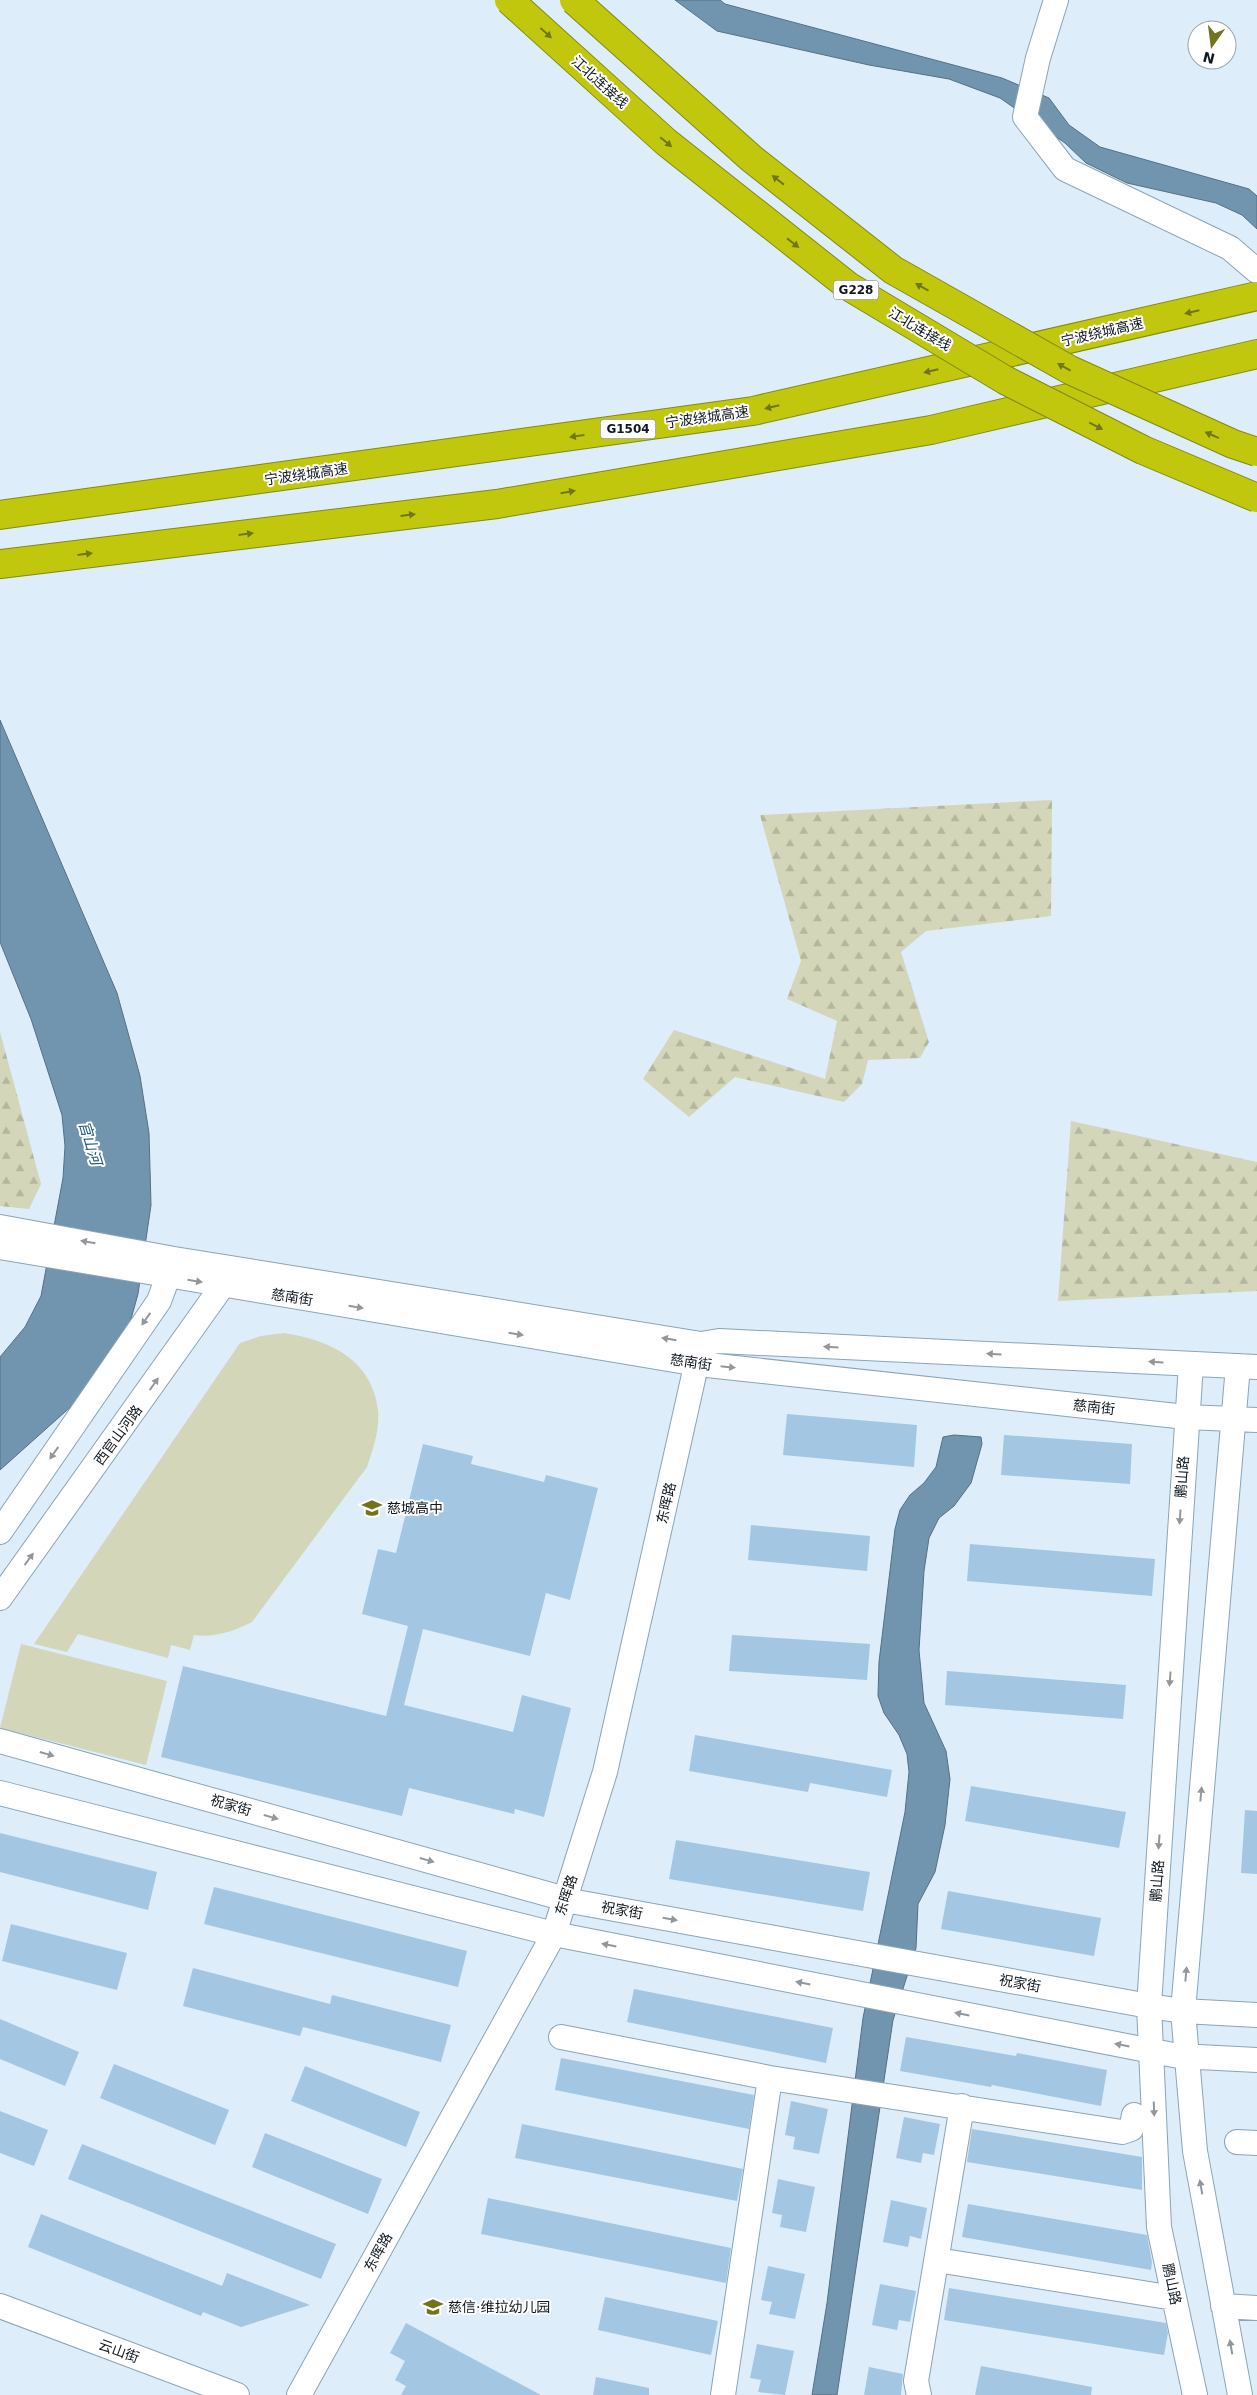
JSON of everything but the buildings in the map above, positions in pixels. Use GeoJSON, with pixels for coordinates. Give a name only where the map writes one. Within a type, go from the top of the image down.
{"type":"FeatureCollection","features":[{"type":"Feature","properties":{"kind":"highway","name":"江北连接线"},"geometry":{"type":"LineString","coordinates":[[509,0],[666,142],[848,286],[1005,380],[1143,450],[1257,498]]}},
{"type":"Feature","properties":{"kind":"highway","name":"G228"},"geometry":{"type":"LineString","coordinates":[[574,0],[752,158],[893,270],[1070,370],[1233,444],[1257,452]]}},
{"type":"Feature","properties":{"kind":"highway","name":"宁波绕城高速"},"geometry":{"type":"LineString","coordinates":[[4,515],[752,411],[1248,299]]}},
{"type":"Feature","properties":{"kind":"highway"},"geometry":{"type":"LineString","coordinates":[[0,564],[497,504],[930,430],[1257,354]]}},
{"type":"Feature","properties":{"kind":"street"},"geometry":{"type":"LineString","coordinates":[[1056,0],[1038,58],[1025,117],[1064,169],[1230,248],[1257,271]]}},
{"type":"Feature","properties":{"kind":"street"},"geometry":{"type":"LineString","coordinates":[[0,1227],[34,1243]]}},
{"type":"Feature","properties":{"kind":"street"},"geometry":{"type":"LineString","coordinates":[[0,1247],[34,1243]]}},
{"type":"Feature","properties":{"kind":"street","name":"慈南街"},"geometry":{"type":"LineString","coordinates":[[34,1243],[171,1268],[700,1354],[1186,1417],[1257,1420]]}},
{"type":"Feature","properties":{"kind":"street"},"geometry":{"type":"LineString","coordinates":[[0,1532],[159,1300],[171,1268]]}},
{"type":"Feature","properties":{"kind":"street","name":"西官山河路"},"geometry":{"type":"LineString","coordinates":[[0,1598],[226,1276]]}},
{"type":"Feature","properties":{"kind":"street","name":"慈南街"},"geometry":{"type":"LineString","coordinates":[[700,1354],[719,1341],[1248,1367]]}},
{"type":"Feature","properties":{"kind":"street","name":"东晖路"},"geometry":{"type":"LineString","coordinates":[[299,2395],[554,1934],[605,1772],[700,1354]]}},
{"type":"Feature","properties":{"kind":"street","name":"鹏山路"},"geometry":{"type":"LineString","coordinates":[[1191,1364],[1186,1417],[1149,2006],[1160,2227],[1195,2395]]}},
{"type":"Feature","properties":{"kind":"street"},"geometry":{"type":"LineString","coordinates":[[1240,2395],[1194,2151],[1182,2011],[1234,1420],[1248,1367]]}},
{"type":"Feature","properties":{"kind":"street","name":"祝家街"},"geometry":{"type":"LineString","coordinates":[[0,1741],[565,1899],[1149,2006],[1182,2011],[1257,2015]]}},
{"type":"Feature","properties":{"kind":"street"},"geometry":{"type":"LineString","coordinates":[[0,1793],[554,1934],[1152,2051],[1186,2056],[1257,2060]]}},
{"type":"Feature","properties":{"kind":"street"},"geometry":{"type":"LineString","coordinates":[[561,2037],[770,2078],[1122,2132],[1131,2129],[1134,2115]]}},
{"type":"Feature","properties":{"kind":"street"},"geometry":{"type":"LineString","coordinates":[[723,2395],[770,2078]]}},
{"type":"Feature","properties":{"kind":"street"},"geometry":{"type":"LineString","coordinates":[[919,2395],[916,2381],[938,2260],[962,2106]]}},
{"type":"Feature","properties":{"kind":"street"},"geometry":{"type":"LineString","coordinates":[[938,2260],[1174,2298]]}},
{"type":"Feature","properties":{"kind":"street","name":"云山街"},"geometry":{"type":"LineString","coordinates":[[0,2306],[238,2395]]}},
{"type":"Feature","properties":{"kind":"street"},"geometry":{"type":"LineString","coordinates":[[1223,2306],[1257,2308]]}},
{"type":"Feature","properties":{"kind":"green space"},"geometry":{"type":"Polygon","coordinates":[[[1052,800],[1051,916],[926,931],[901,952],[929,1042],[920,1058],[868,1060],[862,1084],[844,1102],[735,1077],[689,1117],[643,1079],[674,1030],[825,1079],[837,1021],[787,999],[801,961],[760,815],[1052,800]]]}},
{"type":"Feature","properties":{"kind":"green space"},"geometry":{"type":"Polygon","coordinates":[[[0,1032],[41,1184],[29,1209],[0,1206],[0,1032]]]}},
{"type":"Feature","properties":{"kind":"green space"},"geometry":{"type":"Polygon","coordinates":[[[1071,1121],[1257,1162],[1257,1291],[1058,1301],[1071,1121]]]}},
{"type":"Feature","properties":{"kind":"green space"},"geometry":{"type":"Polygon","coordinates":[[[284,1333],[301,1336],[332,1347],[346,1355],[357,1365],[367,1377],[374,1392],[378,1410],[378,1424],[376,1439],[367,1467],[252,1622],[224,1633],[209,1636],[194,1635],[190,1650],[171,1645],[168,1658],[78,1634],[67,1652],[34,1644],[240,1343],[261,1336],[284,1333]]]}},
{"type":"Feature","properties":{"kind":"green space"},"geometry":{"type":"Polygon","coordinates":[[[21,1644],[167,1681],[146,1765],[0,1728],[21,1644]]]}},
{"type":"Feature","properties":{"kind":"water"},"geometry":{"type":"Polygon","coordinates":[[[675,0],[720,0],[725,4],[1002,78],[1049,98],[1069,125],[1100,147],[1249,189],[1257,196],[1257,229],[1242,215],[1216,203],[1127,183],[1086,163],[1065,143],[1000,98],[949,79],[869,65],[717,31],[675,0]]]}},
{"type":"Feature","properties":{"kind":"water","name":"官山河"},"geometry":{"type":"Polygon","coordinates":[[[0,720],[117,993],[140,1076],[149,1133],[151,1205],[138,1294],[131,1319],[120,1343],[75,1403],[0,1470],[0,1357],[25,1327],[41,1296],[63,1178],[65,1146],[62,1115],[31,1019],[0,942],[0,720]]]}},
{"type":"Feature","properties":{"kind":"water"},"geometry":{"type":"Polygon","coordinates":[[[954,1435],[981,1437],[982,1444],[971,1483],[954,1506],[939,1518],[929,1538],[924,1571],[919,1650],[924,1703],[946,1751],[950,1779],[945,1825],[935,1872],[918,1904],[916,1948],[893,2020],[837,2395],[812,2395],[827,2303],[863,2018],[905,1812],[909,1772],[907,1754],[899,1735],[884,1713],[878,1696],[879,1662],[895,1529],[900,1510],[910,1495],[924,1483],[936,1467],[943,1437],[954,1435]]]}},
{"type":"Feature","properties":{"kind":"place","name":"慈城高中"},"geometry":{"type":"Point","coordinates":[372,1508]}},
{"type":"Feature","properties":{"kind":"place","name":"慈信·维拉幼儿园"},"geometry":{"type":"Point","coordinates":[433,2307]}}]}
